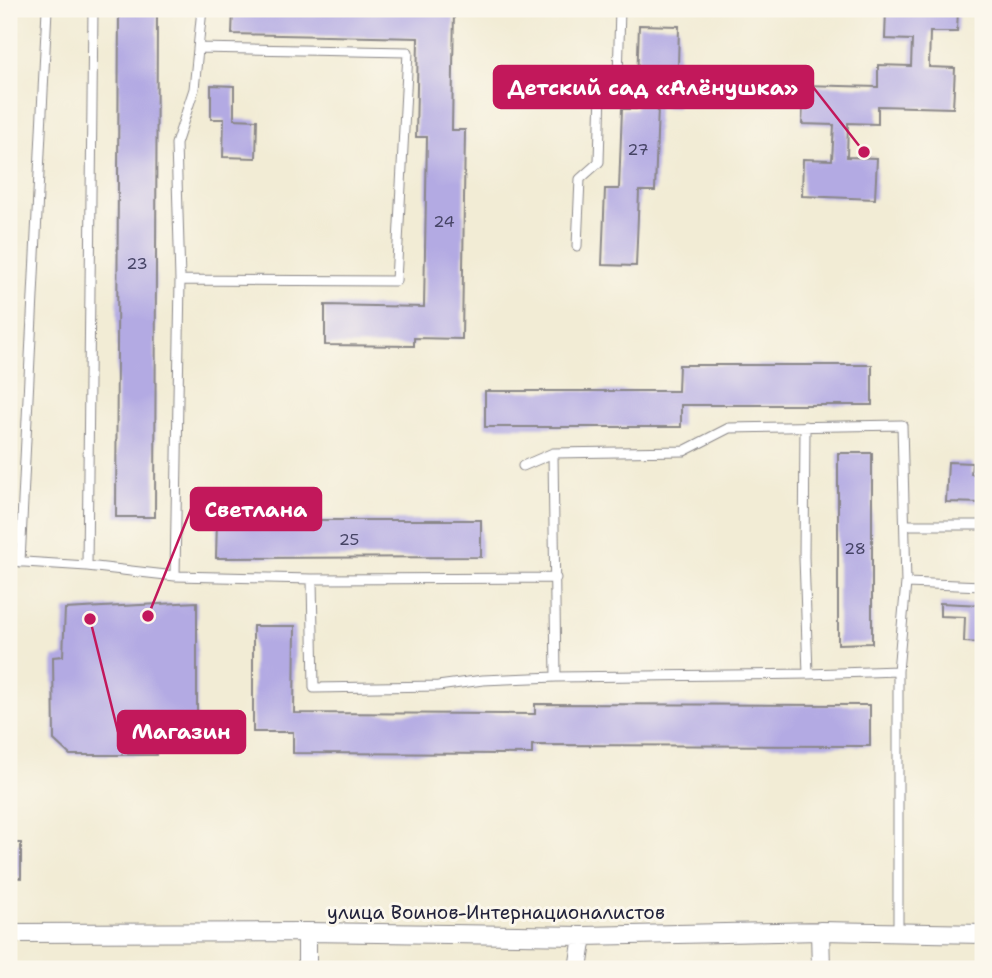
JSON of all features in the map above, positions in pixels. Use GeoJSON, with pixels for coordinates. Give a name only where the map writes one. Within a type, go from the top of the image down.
{"type":"FeatureCollection","features":[{"type":"Feature","properties":{"kind":"street","name":"улица Воинов-Интернационалистов"},"geometry":{"type":"LineString","coordinates":[[9,933],[307,932],[583,936],[820,931],[983,934]]}},
{"type":"Feature","properties":{"kind":"street"},"geometry":{"type":"LineString","coordinates":[[820,931],[821,969]]}},
{"type":"Feature","properties":{"kind":"street"},"geometry":{"type":"LineString","coordinates":[[307,932],[307,969]]}},
{"type":"Feature","properties":{"kind":"street"},"geometry":{"type":"LineString","coordinates":[[578,969],[583,936]]}},
{"type":"Feature","properties":{"kind":"lane"},"geometry":{"type":"LineString","coordinates":[[20,562],[47,9]]}},
{"type":"Feature","properties":{"kind":"lane"},"geometry":{"type":"LineString","coordinates":[[87,566],[93,9]]}},
{"type":"Feature","properties":{"kind":"lane"},"geometry":{"type":"LineString","coordinates":[[174,576],[180,281],[176,144],[194,89],[202,9]]}},
{"type":"Feature","properties":{"kind":"lane"},"geometry":{"type":"LineString","coordinates":[[577,246],[580,179],[599,162],[601,89],[618,78],[620,9]]}},
{"type":"Feature","properties":{"kind":"lane"},"geometry":{"type":"LineString","coordinates":[[180,281],[396,281],[408,52],[198,48]]}},
{"type":"Feature","properties":{"kind":"lane"},"geometry":{"type":"LineString","coordinates":[[523,466],[553,453],[684,451],[729,428],[902,425],[906,583],[898,671],[898,933]]}},
{"type":"Feature","properties":{"kind":"lane"},"geometry":{"type":"LineString","coordinates":[[805,426],[804,557],[808,674]]}},
{"type":"Feature","properties":{"kind":"lane"},"geometry":{"type":"LineString","coordinates":[[553,453],[556,677]]}},
{"type":"Feature","properties":{"kind":"lane"},"geometry":{"type":"LineString","coordinates":[[905,526],[983,525]]}},
{"type":"Feature","properties":{"kind":"lane"},"geometry":{"type":"LineString","coordinates":[[9,561],[174,576],[312,579],[556,578]]}},
{"type":"Feature","properties":{"kind":"lane"},"geometry":{"type":"LineString","coordinates":[[312,579],[314,688],[438,686],[483,680],[556,677],[898,671]]}},
{"type":"Feature","properties":{"kind":"lane"},"geometry":{"type":"LineString","coordinates":[[906,583],[983,586]]}},
{"type":"Feature","properties":{"kind":"building"},"geometry":{"type":"Polygon","coordinates":[[[119,9],[157,9],[155,517],[116,517],[119,9]]]}},
{"type":"Feature","properties":{"kind":"building"},"geometry":{"type":"Polygon","coordinates":[[[233,9],[454,9],[452,130],[465,130],[462,339],[414,338],[414,346],[325,345],[325,305],[424,307],[427,137],[416,137],[418,38],[232,34],[233,9]]]}},
{"type":"Feature","properties":{"kind":"building"},"geometry":{"type":"Polygon","coordinates":[[[886,9],[958,9],[957,32],[930,32],[929,67],[955,68],[953,108],[878,106],[878,124],[848,123],[847,157],[877,158],[875,199],[802,196],[803,159],[832,160],[834,125],[802,124],[804,85],[878,87],[878,65],[911,66],[912,40],[885,39],[886,9]]]}},
{"type":"Feature","properties":{"kind":"building"},"geometry":{"type":"Polygon","coordinates":[[[639,25],[679,26],[677,108],[658,107],[655,191],[639,191],[636,266],[602,265],[605,189],[619,189],[622,109],[636,109],[639,25]]]}},
{"type":"Feature","properties":{"kind":"building"},"geometry":{"type":"Polygon","coordinates":[[[211,85],[234,86],[234,119],[257,120],[256,158],[223,157],[224,119],[211,119],[211,85]]]}},
{"type":"Feature","properties":{"kind":"building"},"geometry":{"type":"Polygon","coordinates":[[[679,365],[872,365],[872,405],[681,405],[681,427],[485,427],[485,391],[678,391],[679,365]]]}},
{"type":"Feature","properties":{"kind":"building"},"geometry":{"type":"Polygon","coordinates":[[[838,453],[872,453],[872,643],[838,644],[838,453]]]}},
{"type":"Feature","properties":{"kind":"building"},"geometry":{"type":"Polygon","coordinates":[[[948,462],[972,463],[971,474],[983,474],[983,503],[946,502],[948,462]]]}},
{"type":"Feature","properties":{"kind":"building"},"geometry":{"type":"Polygon","coordinates":[[[217,520],[481,520],[481,557],[216,558],[217,520]]]}},
{"type":"Feature","properties":{"kind":"building"},"geometry":{"type":"Polygon","coordinates":[[[197,602],[197,741],[159,742],[156,755],[70,755],[54,740],[53,657],[63,656],[65,609],[197,602]]]}},
{"type":"Feature","properties":{"kind":"building"},"geometry":{"type":"Polygon","coordinates":[[[940,603],[983,605],[983,643],[964,642],[965,617],[940,616],[940,603]]]}},
{"type":"Feature","properties":{"kind":"building"},"geometry":{"type":"Polygon","coordinates":[[[253,626],[295,626],[294,713],[535,714],[535,704],[870,705],[870,746],[532,745],[532,754],[293,753],[293,732],[253,732],[253,626]]]}},
{"type":"Feature","properties":{"kind":"building"},"geometry":{"type":"Polygon","coordinates":[[[9,843],[21,843],[21,878],[9,877],[9,843]]]}},
{"type":"Feature","properties":{"kind":"place","name":"Детский сад «Алёнушка»"},"geometry":{"type":"Point","coordinates":[864,152]}},
{"type":"Feature","properties":{"kind":"place","name":"Светлана"},"geometry":{"type":"Point","coordinates":[148,616]}},
{"type":"Feature","properties":{"kind":"place","name":"Магазин"},"geometry":{"type":"Point","coordinates":[90,619]}}]}
